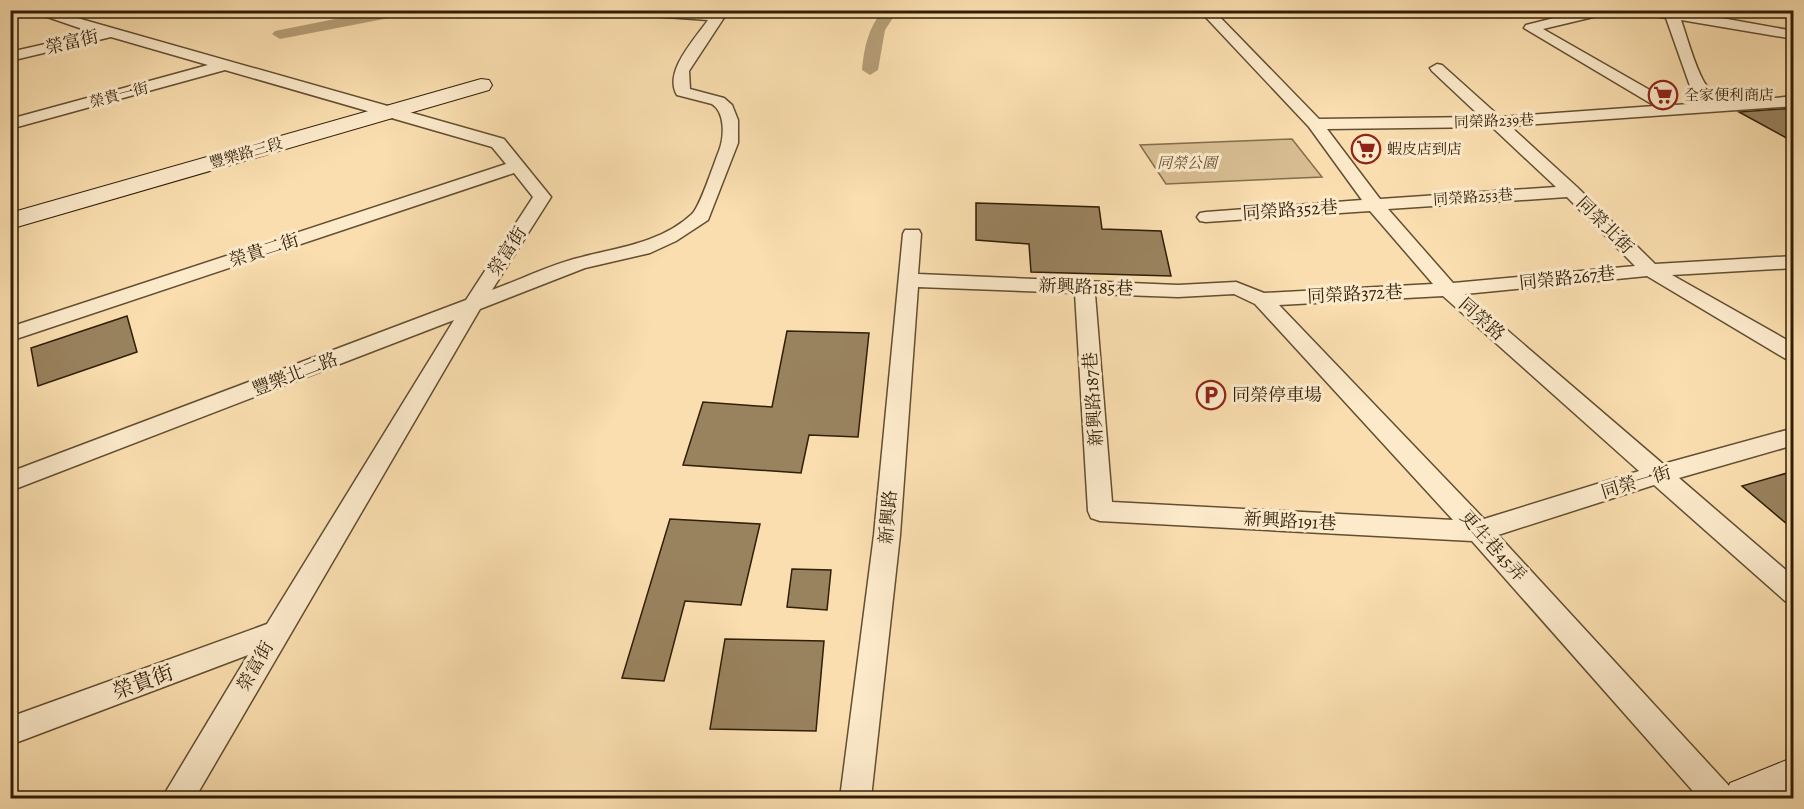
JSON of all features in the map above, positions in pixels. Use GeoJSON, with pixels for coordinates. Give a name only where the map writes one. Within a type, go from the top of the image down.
{"type":"FeatureCollection","features":[{"type":"Feature","properties":{"kind":"street"},"geometry":{"type":"LineString","coordinates":[[33,10],[111,33]]}},
{"type":"Feature","properties":{"kind":"street"},"geometry":{"type":"LineString","coordinates":[[623,10],[720,14]]}},
{"type":"Feature","properties":{"kind":"street","name":"同榮路"},"geometry":{"type":"LineString","coordinates":[[1204,10],[1315,124],[1374,204],[1448,290],[1794,593]]}},
{"type":"Feature","properties":{"kind":"street"},"geometry":{"type":"LineString","coordinates":[[1605,10],[1531,28],[1673,110]]}},
{"type":"Feature","properties":{"kind":"street"},"geometry":{"type":"LineString","coordinates":[[1644,10],[1794,35]]}},
{"type":"Feature","properties":{"kind":"street"},"geometry":{"type":"LineString","coordinates":[[1671,13],[1698,86],[1707,95],[1729,105]]}},
{"type":"Feature","properties":{"kind":"street","name":"豐樂北二路"},"geometry":{"type":"LineString","coordinates":[[10,482],[579,264],[643,249],[669,237],[702,216],[730,143],[730,120],[724,105],[718,101],[682,92],[681,71],[720,14]]}},
{"type":"Feature","properties":{"kind":"street","name":"榮富街"},"geometry":{"type":"LineString","coordinates":[[10,57],[111,33],[498,143],[542,197],[472,306],[274,633],[178,798]]}},
{"type":"Feature","properties":{"kind":"street","name":"榮貴一街"},"geometry":{"type":"LineString","coordinates":[[10,124],[226,65]]}},
{"type":"Feature","properties":{"kind":"street","name":"同榮北街"},"geometry":{"type":"LineString","coordinates":[[1437,68],[1571,191],[1650,270],[1794,354]]}},
{"type":"Feature","properties":{"kind":"street","name":"豐樂路三段"},"geometry":{"type":"LineString","coordinates":[[10,222],[481,85]]}},
{"type":"Feature","properties":{"kind":"street","name":"同榮路239巷"},"geometry":{"type":"LineString","coordinates":[[1315,124],[1494,122],[1794,101]]}},
{"type":"Feature","properties":{"kind":"street","name":"榮貴二街"},"geometry":{"type":"LineString","coordinates":[[10,334],[518,166]]}},
{"type":"Feature","properties":{"kind":"street","name":"同榮路253巷"},"geometry":{"type":"LineString","coordinates":[[1374,204],[1571,191]]}},
{"type":"Feature","properties":{"kind":"street","name":"同榮路352巷"},"geometry":{"type":"LineString","coordinates":[[1206,217],[1374,204]]}},
{"type":"Feature","properties":{"kind":"street","name":"新興路"},"geometry":{"type":"LineString","coordinates":[[855,798],[887,535],[912,234]]}},
{"type":"Feature","properties":{"kind":"street","name":"同榮路267巷"},"geometry":{"type":"LineString","coordinates":[[1448,290],[1650,270],[1794,262]]}},
{"type":"Feature","properties":{"kind":"street","name":"新興路185巷"},"geometry":{"type":"LineString","coordinates":[[908,280],[1178,291],[1236,288],[1262,298]]}},
{"type":"Feature","properties":{"kind":"street","name":"新興路187巷"},"geometry":{"type":"LineString","coordinates":[[1085,287],[1100,511]]}},
{"type":"Feature","properties":{"kind":"street","name":"同榮路372巷"},"geometry":{"type":"LineString","coordinates":[[1262,298],[1448,290]]}},
{"type":"Feature","properties":{"kind":"street","name":"更生巷45弄"},"geometry":{"type":"LineString","coordinates":[[1262,298],[1479,531],[1719,798]]}},
{"type":"Feature","properties":{"kind":"street","name":"同榮一街"},"geometry":{"type":"LineString","coordinates":[[1479,531],[1660,474],[1794,436]]}},
{"type":"Feature","properties":{"kind":"street","name":"新興路191巷"},"geometry":{"type":"LineString","coordinates":[[1100,511],[1479,531]]}},
{"type":"Feature","properties":{"kind":"street","name":"榮貴街"},"geometry":{"type":"LineString","coordinates":[[10,731],[274,633]]}},
{"type":"Feature","properties":{"kind":"street"},"geometry":{"type":"LineString","coordinates":[[1745,798],[1794,778]]}},
{"type":"Feature","properties":{"kind":"green space","name":"同榮公園"},"geometry":{"type":"Polygon","coordinates":[[[1292,139],[1322,177],[1166,184],[1140,145],[1292,139]]]}},
{"type":"Feature","properties":{"kind":"building"},"geometry":{"type":"Polygon","coordinates":[[[1794,108],[1794,142],[1739,112],[1794,108]]]}},
{"type":"Feature","properties":{"kind":"building"},"geometry":{"type":"Polygon","coordinates":[[[976,203],[1099,207],[1102,229],[1161,231],[1171,276],[1031,272],[1029,244],[976,240],[976,203]]]}},
{"type":"Feature","properties":{"kind":"building"},"geometry":{"type":"Polygon","coordinates":[[[127,316],[137,352],[38,386],[31,348],[127,316]]]}},
{"type":"Feature","properties":{"kind":"building"},"geometry":{"type":"Polygon","coordinates":[[[787,331],[869,333],[858,437],[809,435],[801,473],[683,465],[703,402],[772,407],[787,331]]]}},
{"type":"Feature","properties":{"kind":"building"},"geometry":{"type":"Polygon","coordinates":[[[1794,471],[1794,530],[1742,486],[1794,471]]]}},
{"type":"Feature","properties":{"kind":"building"},"geometry":{"type":"Polygon","coordinates":[[[670,519],[760,524],[741,605],[685,601],[664,681],[622,678],[670,519]]]}},
{"type":"Feature","properties":{"kind":"building"},"geometry":{"type":"Polygon","coordinates":[[[792,569],[831,570],[827,610],[787,607],[792,569]]]}},
{"type":"Feature","properties":{"kind":"building"},"geometry":{"type":"Polygon","coordinates":[[[725,639],[824,641],[816,731],[710,729],[725,639]]]}},
{"type":"Feature","properties":{"kind":"waterway"},"geometry":{"type":"LineString","coordinates":[[280,34],[410,10]]}},
{"type":"Feature","properties":{"kind":"waterway"},"geometry":{"type":"LineString","coordinates":[[870,70],[877,30],[891,10]]}},
{"type":"Feature","properties":{"kind":"place","name":"全家便利商店"},"geometry":{"type":"Point","coordinates":[1663,95]}},
{"type":"Feature","properties":{"kind":"place","name":"蝦皮店到店"},"geometry":{"type":"Point","coordinates":[1366,149]}},
{"type":"Feature","properties":{"kind":"place","name":"同榮停車場"},"geometry":{"type":"Point","coordinates":[1211,395]}}]}
